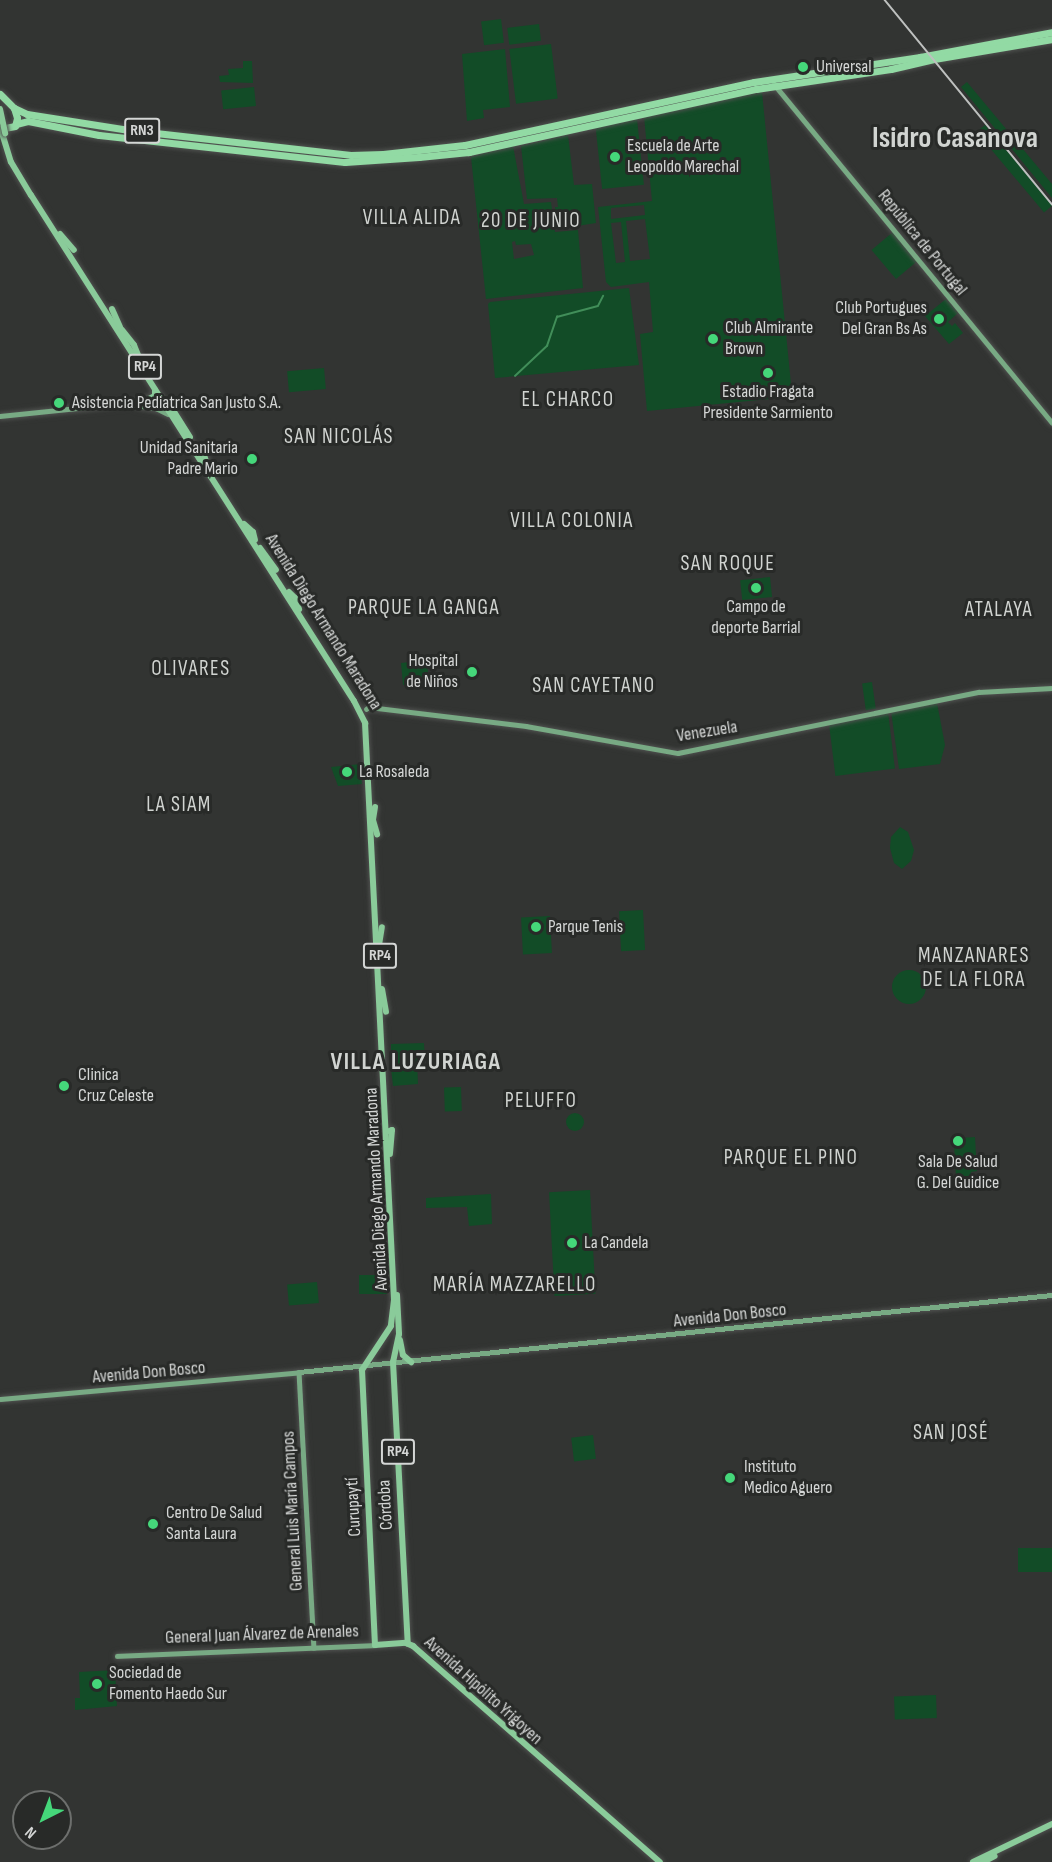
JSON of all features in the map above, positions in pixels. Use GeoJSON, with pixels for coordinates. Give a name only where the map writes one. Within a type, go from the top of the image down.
{"type":"FeatureCollection","features":[{"type":"Feature","properties":{"kind":"highway","name":"RN3"},"geometry":{"type":"LineString","coordinates":[[0,94],[14,108],[27,114],[98,126],[356,155],[465,145],[772,80],[920,57],[1052,32]]}},
{"type":"Feature","properties":{"kind":"highway","name":"RN3"},"geometry":{"type":"LineString","coordinates":[[2,131],[27,121],[99,135],[351,162],[469,152],[756,89],[1052,39]]}},
{"type":"Feature","properties":{"kind":"highway"},"geometry":{"type":"LineString","coordinates":[[14,108],[16,124]]}},
{"type":"Feature","properties":{"kind":"highway"},"geometry":{"type":"LineString","coordinates":[[593,117],[594,125]]}},
{"type":"Feature","properties":{"kind":"main road","name":"República de Portugal"},"geometry":{"type":"LineString","coordinates":[[772,80],[1052,423]]}},
{"type":"Feature","properties":{"kind":"main road"},"geometry":{"type":"LineString","coordinates":[[639,107],[641,115]]}},
{"type":"Feature","properties":{"kind":"main road","name":"Avenida Diego Armando Maradona"},"geometry":{"type":"LineString","coordinates":[[0,109],[2,131],[18,169],[155,389],[168,406],[173,419],[363,717],[399,1334],[393,1363]]}},
{"type":"Feature","properties":{"kind":"main road","name":"Avenida Diego Armando Maradona"},"geometry":{"type":"LineString","coordinates":[[0,122],[15,168],[48,222],[196,447],[365,716],[390,1130],[389,1170]]}},
{"type":"Feature","properties":{"kind":"main road"},"geometry":{"type":"LineString","coordinates":[[40,215],[48,222],[51,233]]}},
{"type":"Feature","properties":{"kind":"main road"},"geometry":{"type":"LineString","coordinates":[[60,234],[74,250]]}},
{"type":"Feature","properties":{"kind":"main road"},"geometry":{"type":"LineString","coordinates":[[112,309],[121,332]]}},
{"type":"Feature","properties":{"kind":"main road"},"geometry":{"type":"LineString","coordinates":[[104,315],[121,332]]}},
{"type":"Feature","properties":{"kind":"main road"},"geometry":{"type":"LineString","coordinates":[[0,416],[146,401],[155,396],[155,389]]}},
{"type":"Feature","properties":{"kind":"main road"},"geometry":{"type":"LineString","coordinates":[[146,401],[168,406]]}},
{"type":"Feature","properties":{"kind":"main road"},"geometry":{"type":"LineString","coordinates":[[127,404],[145,405],[168,414],[173,419]]}},
{"type":"Feature","properties":{"kind":"main road"},"geometry":{"type":"LineString","coordinates":[[260,548],[276,570]]}},
{"type":"Feature","properties":{"kind":"main road","name":"Venezuela"},"geometry":{"type":"LineString","coordinates":[[366,709],[369,707],[545,728],[678,753],[979,692],[1052,688]]}},
{"type":"Feature","properties":{"kind":"main road"},"geometry":{"type":"LineString","coordinates":[[375,807],[373,820],[376,834]]}},
{"type":"Feature","properties":{"kind":"main road"},"geometry":{"type":"LineString","coordinates":[[371,901],[375,921]]}},
{"type":"Feature","properties":{"kind":"main road"},"geometry":{"type":"LineString","coordinates":[[379,946],[382,927]]}},
{"type":"Feature","properties":{"kind":"main road"},"geometry":{"type":"LineString","coordinates":[[381,986],[386,1012]]}},
{"type":"Feature","properties":{"kind":"main road"},"geometry":{"type":"LineString","coordinates":[[386,1210],[394,1228]]}},
{"type":"Feature","properties":{"kind":"main road","name":"Avenida Diego Armando Maradona"},"geometry":{"type":"LineString","coordinates":[[363,1366],[393,1320],[394,1228]]}},
{"type":"Feature","properties":{"kind":"main road","name":"Avenida Don Bosco"},"geometry":{"type":"LineString","coordinates":[[0,1399],[411,1362],[1052,1295]]}},
{"type":"Feature","properties":{"kind":"main road"},"geometry":{"type":"LineString","coordinates":[[399,1334],[403,1355],[411,1362]]}},
{"type":"Feature","properties":{"kind":"main road","name":"Córdoba"},"geometry":{"type":"LineString","coordinates":[[393,1363],[408,1644]]}},
{"type":"Feature","properties":{"kind":"main road","name":"Curupaytí"},"geometry":{"type":"LineString","coordinates":[[363,1366],[375,1645]]}},
{"type":"Feature","properties":{"kind":"main road","name":"General Luis María Campos"},"geometry":{"type":"LineString","coordinates":[[299,1372],[314,1648]]}},
{"type":"Feature","properties":{"kind":"main road","name":"General Juan Álvarez de Arenales"},"geometry":{"type":"LineString","coordinates":[[117,1656],[408,1644]]}},
{"type":"Feature","properties":{"kind":"main road","name":"Avenida Hipólito Yrigoyen"},"geometry":{"type":"LineString","coordinates":[[408,1644],[654,1862]]}},
{"type":"Feature","properties":{"kind":"main road","name":"Avenida Hipólito Yrigoyen"},"geometry":{"type":"LineString","coordinates":[[408,1644],[660,1862]]}},
{"type":"Feature","properties":{"kind":"main road"},"geometry":{"type":"LineString","coordinates":[[973,1862],[1052,1826]]}},
{"type":"Feature","properties":{"kind":"main road"},"geometry":{"type":"LineString","coordinates":[[983,1862],[1052,1826]]}},
{"type":"Feature","properties":{"kind":"green space"},"geometry":{"type":"Polygon","coordinates":[[[501,19],[504,43],[484,45],[481,21],[501,19]]]}},
{"type":"Feature","properties":{"kind":"green space"},"geometry":{"type":"Polygon","coordinates":[[[539,24],[541,41],[509,45],[507,28],[539,24]]]}},
{"type":"Feature","properties":{"kind":"green space"},"geometry":{"type":"Polygon","coordinates":[[[551,44],[558,99],[516,104],[509,49],[551,44]]]}},
{"type":"Feature","properties":{"kind":"green space"},"geometry":{"type":"Polygon","coordinates":[[[505,49],[510,107],[483,110],[484,118],[467,121],[462,54],[505,49]]]}},
{"type":"Feature","properties":{"kind":"green space"},"geometry":{"type":"Polygon","coordinates":[[[243,61],[252,61],[253,83],[220,82],[219,76],[229,75],[228,69],[243,68],[243,61]]]}},
{"type":"Feature","properties":{"kind":"green space"},"geometry":{"type":"Polygon","coordinates":[[[967,82],[1052,184],[1052,198],[961,87],[967,82]]]}},
{"type":"Feature","properties":{"kind":"green space"},"geometry":{"type":"Polygon","coordinates":[[[254,87],[256,106],[223,109],[221,90],[254,87]]]}},
{"type":"Feature","properties":{"kind":"green space"},"geometry":{"type":"Polygon","coordinates":[[[762,92],[792,394],[789,397],[647,411],[640,334],[653,332],[649,282],[611,287],[606,282],[598,207],[652,201],[644,116],[762,92]],[[644,205],[611,208],[611,219],[645,215],[644,205]],[[645,219],[626,221],[630,261],[650,259],[645,219]],[[621,222],[611,223],[616,263],[625,262],[621,222]]]}},
{"type":"Feature","properties":{"kind":"green space"},"geometry":{"type":"Polygon","coordinates":[[[637,119],[644,185],[602,189],[595,123],[637,119]]]}},
{"type":"Feature","properties":{"kind":"green space"},"geometry":{"type":"Polygon","coordinates":[[[985,125],[1052,205],[1044,213],[977,132],[985,125]]]}},
{"type":"Feature","properties":{"kind":"green space"},"geometry":{"type":"Polygon","coordinates":[[[568,135],[574,185],[592,184],[596,223],[558,229],[555,207],[558,207],[557,198],[527,199],[521,146],[568,135]]]}},
{"type":"Feature","properties":{"kind":"green space"},"geometry":{"type":"Polygon","coordinates":[[[513,146],[524,204],[551,202],[555,232],[578,230],[583,288],[486,299],[471,157],[513,146]],[[515,241],[512,242],[514,259],[534,255],[531,244],[516,245],[515,241]]]}},
{"type":"Feature","properties":{"kind":"green space"},"geometry":{"type":"Polygon","coordinates":[[[893,232],[917,261],[896,279],[872,250],[893,232]]]}},
{"type":"Feature","properties":{"kind":"green space"},"geometry":{"type":"Polygon","coordinates":[[[629,288],[639,365],[495,378],[488,304],[490,302],[629,288]]]}},
{"type":"Feature","properties":{"kind":"green space","name":"Club Portugues Del Gran Bs As"},"geometry":{"type":"Polygon","coordinates":[[[946,299],[958,313],[948,322],[952,326],[955,323],[963,333],[949,344],[925,316],[946,299]]]}},
{"type":"Feature","properties":{"kind":"green space"},"geometry":{"type":"Polygon","coordinates":[[[324,368],[326,389],[289,392],[287,371],[324,368]]]}},
{"type":"Feature","properties":{"kind":"green space","name":"Campo de deporte Barrial"},"geometry":{"type":"Polygon","coordinates":[[[770,577],[772,597],[742,600],[740,580],[770,577]]]}},
{"type":"Feature","properties":{"kind":"green space"},"geometry":{"type":"Polygon","coordinates":[[[427,660],[429,686],[403,685],[401,663],[427,660]]]}},
{"type":"Feature","properties":{"kind":"green space"},"geometry":{"type":"Polygon","coordinates":[[[872,682],[876,709],[866,710],[862,683],[872,682]]]}},
{"type":"Feature","properties":{"kind":"green space"},"geometry":{"type":"Polygon","coordinates":[[[937,703],[945,745],[940,764],[899,769],[891,711],[937,703]]]}},
{"type":"Feature","properties":{"kind":"green space"},"geometry":{"type":"Polygon","coordinates":[[[888,712],[895,769],[835,776],[828,719],[888,712]]]}},
{"type":"Feature","properties":{"kind":"green space","name":"La Rosaleda"},"geometry":{"type":"Polygon","coordinates":[[[361,764],[362,784],[338,786],[331,767],[361,764]]]}},
{"type":"Feature","properties":{"kind":"green space"},"geometry":{"type":"Polygon","coordinates":[[[900,827],[908,832],[914,850],[911,861],[902,869],[894,863],[890,848],[891,837],[900,827]]]}},
{"type":"Feature","properties":{"kind":"green space"},"geometry":{"type":"Polygon","coordinates":[[[643,910],[645,950],[621,951],[619,911],[643,910]]]}},
{"type":"Feature","properties":{"kind":"green space","name":"Parque Tenis"},"geometry":{"type":"Polygon","coordinates":[[[550,916],[552,953],[523,954],[521,918],[550,916]]]}},
{"type":"Feature","properties":{"kind":"green space"},"geometry":{"type":"Polygon","coordinates":[[[909,970],[921,975],[926,987],[921,999],[909,1004],[897,999],[892,987],[897,975],[909,970]]]}},
{"type":"Feature","properties":{"kind":"green space"},"geometry":{"type":"Polygon","coordinates":[[[424,1043],[425,1060],[417,1060],[418,1084],[393,1086],[391,1068],[396,1067],[396,1063],[391,1064],[391,1044],[424,1043]]]}},
{"type":"Feature","properties":{"kind":"green space"},"geometry":{"type":"Polygon","coordinates":[[[461,1087],[462,1111],[445,1112],[444,1088],[461,1087]]]}},
{"type":"Feature","properties":{"kind":"green space"},"geometry":{"type":"Polygon","coordinates":[[[575,1113],[581,1116],[584,1122],[581,1128],[575,1131],[569,1128],[566,1122],[569,1116],[575,1113]]]}},
{"type":"Feature","properties":{"kind":"green space"},"geometry":{"type":"Polygon","coordinates":[[[975,1137],[977,1171],[971,1172],[971,1176],[956,1177],[954,1145],[960,1145],[960,1138],[975,1137]]]}},
{"type":"Feature","properties":{"kind":"green space","name":"La Candela"},"geometry":{"type":"Polygon","coordinates":[[[590,1190],[595,1294],[554,1296],[549,1192],[590,1190]]]}},
{"type":"Feature","properties":{"kind":"green space"},"geometry":{"type":"Polygon","coordinates":[[[491,1194],[492,1224],[469,1226],[467,1207],[426,1208],[426,1198],[491,1194]]]}},
{"type":"Feature","properties":{"kind":"green space"},"geometry":{"type":"Polygon","coordinates":[[[359,1275],[387,1275],[387,1294],[359,1294],[359,1275]]]}},
{"type":"Feature","properties":{"kind":"green space"},"geometry":{"type":"Polygon","coordinates":[[[317,1282],[319,1303],[289,1306],[287,1285],[317,1282]]]}},
{"type":"Feature","properties":{"kind":"green space"},"geometry":{"type":"Polygon","coordinates":[[[593,1435],[596,1459],[574,1462],[571,1438],[593,1435]]]}},
{"type":"Feature","properties":{"kind":"green space"},"geometry":{"type":"Polygon","coordinates":[[[1018,1548],[1052,1548],[1052,1572],[1018,1572],[1018,1548]]]}},
{"type":"Feature","properties":{"kind":"green space","name":"Sociedad de Fomento Haedo Sur"},"geometry":{"type":"Polygon","coordinates":[[[115,1670],[117,1706],[75,1710],[75,1698],[80,1698],[79,1672],[115,1670]]]}},
{"type":"Feature","properties":{"kind":"green space"},"geometry":{"type":"Polygon","coordinates":[[[936,1695],[937,1718],[895,1719],[894,1696],[936,1695]]]}},
{"type":"Feature","properties":{"kind":"waterway"},"geometry":{"type":"LineString","coordinates":[[515,376],[547,346],[557,317],[598,306],[603,296]]}},
{"type":"Feature","properties":{"kind":"railway"},"geometry":{"type":"LineString","coordinates":[[885,0],[1052,204]]}},
{"type":"Feature","properties":{"kind":"place","name":"Universal"},"geometry":{"type":"Point","coordinates":[803,67]}},
{"type":"Feature","properties":{"kind":"place","name":"Escuela de Arte Leopoldo Marechal"},"geometry":{"type":"Point","coordinates":[615,157]}},
{"type":"Feature","properties":{"kind":"place","name":"Club Portugues Del Gran Bs As"},"geometry":{"type":"Point","coordinates":[939,319]}},
{"type":"Feature","properties":{"kind":"place","name":"Club Almirante Brown"},"geometry":{"type":"Point","coordinates":[713,339]}},
{"type":"Feature","properties":{"kind":"place","name":"Estadio Fragata Presidente Sarmiento"},"geometry":{"type":"Point","coordinates":[768,373]}},
{"type":"Feature","properties":{"kind":"place","name":"Asistencia Pediatrica San Justo S.A."},"geometry":{"type":"Point","coordinates":[59,403]}},
{"type":"Feature","properties":{"kind":"place","name":"Unidad Sanitaria Padre Mario"},"geometry":{"type":"Point","coordinates":[252,459]}},
{"type":"Feature","properties":{"kind":"place","name":"Campo de deporte Barrial"},"geometry":{"type":"Point","coordinates":[756,588]}},
{"type":"Feature","properties":{"kind":"place","name":"Hospital de Niños"},"geometry":{"type":"Point","coordinates":[472,672]}},
{"type":"Feature","properties":{"kind":"place","name":"La Rosaleda"},"geometry":{"type":"Point","coordinates":[347,772]}},
{"type":"Feature","properties":{"kind":"place","name":"Parque Tenis"},"geometry":{"type":"Point","coordinates":[536,927]}},
{"type":"Feature","properties":{"kind":"place","name":"Clinica Cruz Celeste"},"geometry":{"type":"Point","coordinates":[64,1086]}},
{"type":"Feature","properties":{"kind":"place","name":"Sala De Salud G. Del Guidice"},"geometry":{"type":"Point","coordinates":[958,1141]}},
{"type":"Feature","properties":{"kind":"place","name":"La Candela"},"geometry":{"type":"Point","coordinates":[572,1243]}},
{"type":"Feature","properties":{"kind":"place","name":"Instituto Medico Aguero"},"geometry":{"type":"Point","coordinates":[730,1478]}},
{"type":"Feature","properties":{"kind":"place","name":"Centro De Salud Santa Laura"},"geometry":{"type":"Point","coordinates":[153,1524]}},
{"type":"Feature","properties":{"kind":"place","name":"Sociedad de Fomento Haedo Sur"},"geometry":{"type":"Point","coordinates":[97,1684]}},
{"type":"Feature","properties":{"kind":"district","name":"Isidro Casanova"},"geometry":{"type":"Point","coordinates":[955,138]}},
{"type":"Feature","properties":{"kind":"district","name":"VILLA ALIDA"},"geometry":{"type":"Point","coordinates":[412,218]}},
{"type":"Feature","properties":{"kind":"district","name":"20 DE JUNIO"},"geometry":{"type":"Point","coordinates":[531,221]}},
{"type":"Feature","properties":{"kind":"district","name":"EL CHARCO"},"geometry":{"type":"Point","coordinates":[568,400]}},
{"type":"Feature","properties":{"kind":"district","name":"SAN NICOLÁS"},"geometry":{"type":"Point","coordinates":[339,437]}},
{"type":"Feature","properties":{"kind":"district","name":"VILLA COLONIA"},"geometry":{"type":"Point","coordinates":[572,521]}},
{"type":"Feature","properties":{"kind":"district","name":"SAN ROQUE"},"geometry":{"type":"Point","coordinates":[728,564]}},
{"type":"Feature","properties":{"kind":"district","name":"PARQUE LA GANGA"},"geometry":{"type":"Point","coordinates":[424,608]}},
{"type":"Feature","properties":{"kind":"district","name":"ATALAYA"},"geometry":{"type":"Point","coordinates":[999,610]}},
{"type":"Feature","properties":{"kind":"district","name":"OLIVARES"},"geometry":{"type":"Point","coordinates":[191,669]}},
{"type":"Feature","properties":{"kind":"district","name":"SAN CAYETANO"},"geometry":{"type":"Point","coordinates":[594,686]}},
{"type":"Feature","properties":{"kind":"district","name":"LA SIAM"},"geometry":{"type":"Point","coordinates":[179,805]}},
{"type":"Feature","properties":{"kind":"district","name":"MANZANARES DE LA FLORA"},"geometry":{"type":"Point","coordinates":[974,968]}},
{"type":"Feature","properties":{"kind":"district","name":"VILLA LUZURIAGA"},"geometry":{"type":"Point","coordinates":[416,1062]}},
{"type":"Feature","properties":{"kind":"district","name":"PELUFFO"},"geometry":{"type":"Point","coordinates":[541,1101]}},
{"type":"Feature","properties":{"kind":"district","name":"PARQUE EL PINO"},"geometry":{"type":"Point","coordinates":[791,1158]}},
{"type":"Feature","properties":{"kind":"district","name":"MARÍA MAZZARELLO"},"geometry":{"type":"Point","coordinates":[515,1285]}},
{"type":"Feature","properties":{"kind":"district","name":"SAN JOSÉ"},"geometry":{"type":"Point","coordinates":[951,1433]}}]}
